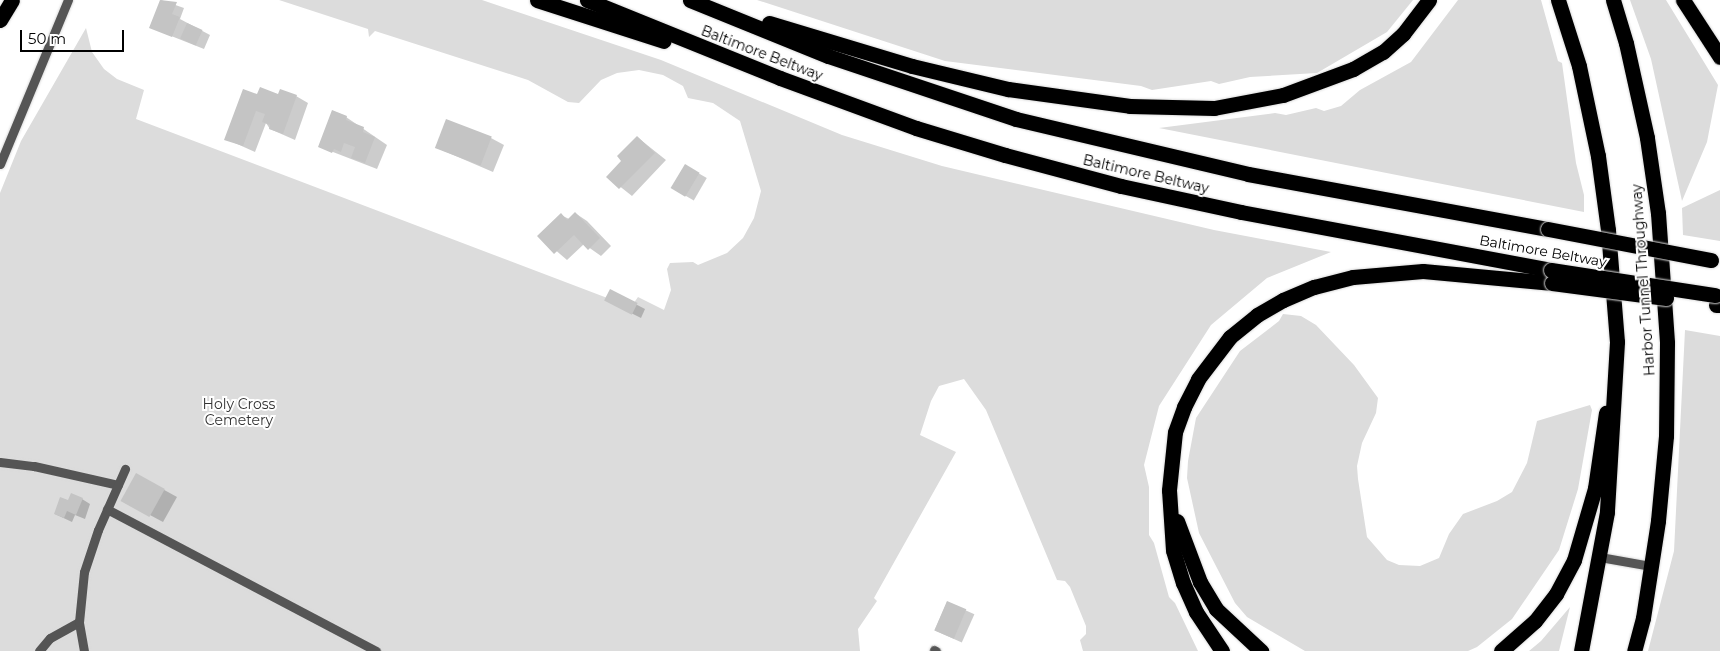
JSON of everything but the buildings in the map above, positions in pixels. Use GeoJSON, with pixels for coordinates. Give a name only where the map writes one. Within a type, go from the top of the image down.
{"type":"FeatureCollection","features":[{"type":"Feature","properties":{"kind":"highway"},"geometry":{"type":"LineString","coordinates":[[0,20],[12,0]]}},
{"type":"Feature","properties":{"kind":"highway"},"geometry":{"type":"LineString","coordinates":[[537,0],[780,78]]}},
{"type":"Feature","properties":{"kind":"highway","name":"Baltimore Beltway"},"geometry":{"type":"LineString","coordinates":[[587,0],[780,78],[916,128],[1120,186],[1551,276],[1718,301]]}},
{"type":"Feature","properties":{"kind":"highway"},"geometry":{"type":"LineString","coordinates":[[691,0],[912,66],[974,81],[1068,98],[1175,109],[1247,103],[1283,95],[1331,79],[1384,52],[1403,34],[1429,0]]}},
{"type":"Feature","properties":{"kind":"highway","name":"Baltimore Beltway"},"geometry":{"type":"LineString","coordinates":[[691,0],[846,62],[1016,119],[1248,174],[1716,260]]}},
{"type":"Feature","properties":{"kind":"highway"},"geometry":{"type":"LineString","coordinates":[[1558,0],[1579,66],[1598,156],[1608,230],[1617,342],[1614,435],[1600,557],[1581,651]]}},
{"type":"Feature","properties":{"kind":"highway","name":"Harbor Tunnel Throughway"},"geometry":{"type":"LineString","coordinates":[[1613,0],[1626,44],[1647,138],[1660,231],[1667,343],[1666,436],[1650,566],[1634,651]]}},
{"type":"Feature","properties":{"kind":"highway"},"geometry":{"type":"LineString","coordinates":[[1683,0],[1720,57]]}},
{"type":"Feature","properties":{"kind":"highway"},"geometry":{"type":"LineString","coordinates":[[1222,651],[1196,612],[1183,582],[1173,550],[1169,490],[1175,432],[1198,379],[1230,337],[1257,315],[1283,300],[1314,287],[1386,272],[1551,276]]}},
{"type":"Feature","properties":{"kind":"highway"},"geometry":{"type":"LineString","coordinates":[[1501,651],[1535,621],[1556,594],[1574,560],[1595,488],[1617,342]]}},
{"type":"Feature","properties":{"kind":"highway"},"geometry":{"type":"LineString","coordinates":[[1169,490],[1185,547],[1200,582],[1216,609],[1261,651]]}},
{"type":"Feature","properties":{"kind":"lane"},"geometry":{"type":"LineString","coordinates":[[0,164],[68,0]]}},
{"type":"Feature","properties":{"kind":"lane"},"geometry":{"type":"LineString","coordinates":[[0,462],[34,466],[118,485]]}},
{"type":"Feature","properties":{"kind":"lane"},"geometry":{"type":"LineString","coordinates":[[84,651],[79,622],[84,572],[107,509],[125,469]]}},
{"type":"Feature","properties":{"kind":"lane"},"geometry":{"type":"LineString","coordinates":[[107,509],[376,651]]}},
{"type":"Feature","properties":{"kind":"lane"},"geometry":{"type":"LineString","coordinates":[[1600,557],[1650,566]]}},
{"type":"Feature","properties":{"kind":"lane"},"geometry":{"type":"LineString","coordinates":[[39,651],[50,638],[79,622]]}},
{"type":"Feature","properties":{"kind":"green space","name":"Holy Cross Cemetery"},"geometry":{"type":"Polygon","coordinates":[[[279,0],[482,0],[661,60],[842,135],[942,166],[1214,230],[1331,252],[1267,278],[1211,325],[1159,406],[1144,465],[1149,487],[1149,535],[1154,543],[1169,597],[1175,603],[1198,651],[1083,651],[1080,640],[1086,634],[1086,626],[1070,587],[1065,581],[1057,580],[986,410],[964,379],[939,386],[931,401],[920,435],[956,452],[874,598],[877,601],[858,629],[860,651],[0,651],[0,193],[21,141],[86,28],[92,52],[104,69],[117,79],[144,90],[136,119],[631,307],[638,297],[664,310],[671,290],[667,269],[670,263],[693,262],[698,265],[727,253],[743,238],[754,218],[761,191],[740,121],[713,103],[688,98],[683,86],[663,75],[639,70],[617,73],[601,80],[579,103],[568,102],[528,80],[375,31],[369,37],[368,29],[279,0]]]}},
{"type":"Feature","properties":{"kind":"green space"},"geometry":{"type":"Polygon","coordinates":[[[757,0],[1413,0],[1387,32],[1317,73],[1250,77],[1219,84],[1211,81],[1152,90],[1141,86],[945,61],[757,0]]]}},
{"type":"Feature","properties":{"kind":"green space"},"geometry":{"type":"Polygon","coordinates":[[[1458,0],[1541,0],[1558,61],[1562,63],[1576,163],[1584,195],[1584,212],[1159,128],[1275,113],[1286,115],[1316,108],[1324,111],[1341,106],[1360,90],[1411,62],[1458,0]]]}},
{"type":"Feature","properties":{"kind":"green space"},"geometry":{"type":"Polygon","coordinates":[[[1630,0],[1666,0],[1718,85],[1707,142],[1682,201],[1651,59],[1630,0]]]}},
{"type":"Feature","properties":{"kind":"green space"},"geometry":{"type":"Polygon","coordinates":[[[1720,190],[1720,241],[1683,235],[1682,208],[1720,190]]]}},
{"type":"Feature","properties":{"kind":"green space"},"geometry":{"type":"Polygon","coordinates":[[[1283,314],[1301,316],[1316,325],[1354,365],[1378,398],[1376,413],[1362,443],[1357,466],[1358,479],[1367,537],[1387,560],[1399,565],[1420,566],[1439,558],[1449,534],[1463,514],[1497,501],[1512,492],[1527,463],[1537,421],[1590,405],[1592,410],[1578,489],[1559,550],[1512,619],[1477,647],[1468,651],[1305,651],[1247,617],[1235,603],[1199,533],[1187,478],[1188,461],[1196,418],[1240,351],[1279,321],[1283,314]]]}},
{"type":"Feature","properties":{"kind":"green space"},"geometry":{"type":"Polygon","coordinates":[[[1685,330],[1720,336],[1720,651],[1648,651],[1674,551],[1685,330]]]}},
{"type":"Feature","properties":{"kind":"green space"},"geometry":{"type":"Polygon","coordinates":[[[1570,607],[1559,651],[1529,651],[1541,641],[1570,607]]]}}]}
